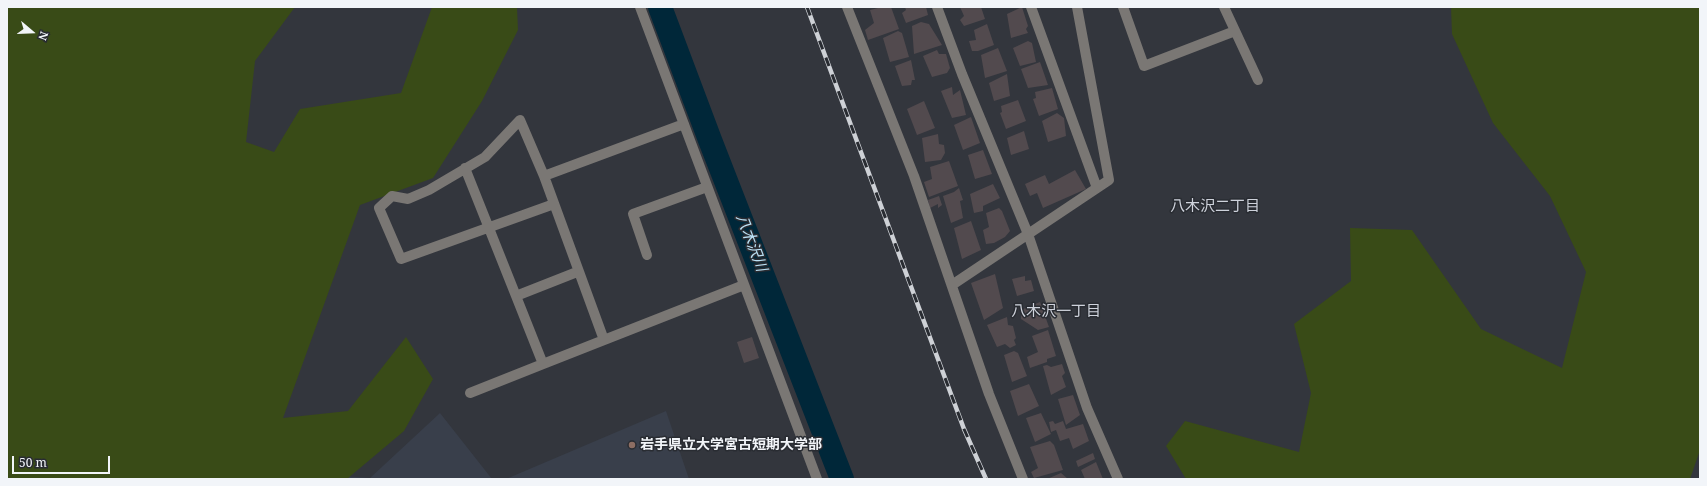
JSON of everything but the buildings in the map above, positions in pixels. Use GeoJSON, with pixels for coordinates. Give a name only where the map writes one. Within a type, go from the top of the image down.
{"type":"FeatureCollection","features":[{"type":"Feature","properties":{"kind":"street"},"geometry":{"type":"LineString","coordinates":[[640,7],[817,479]]}},
{"type":"Feature","properties":{"kind":"street"},"geometry":{"type":"LineString","coordinates":[[848,7],[914,176],[989,394],[1023,479]]}},
{"type":"Feature","properties":{"kind":"street"},"geometry":{"type":"LineString","coordinates":[[937,7],[962,74],[1028,234],[1088,408],[1118,479]]}},
{"type":"Feature","properties":{"kind":"street"},"geometry":{"type":"LineString","coordinates":[[1031,7],[1097,188]]}},
{"type":"Feature","properties":{"kind":"street"},"geometry":{"type":"LineString","coordinates":[[952,285],[1109,180],[1076,7]]}},
{"type":"Feature","properties":{"kind":"street"},"geometry":{"type":"LineString","coordinates":[[1123,7],[1144,66],[1235,31]]}},
{"type":"Feature","properties":{"kind":"street"},"geometry":{"type":"LineString","coordinates":[[1224,7],[1258,80]]}},
{"type":"Feature","properties":{"kind":"street"},"geometry":{"type":"LineString","coordinates":[[554,204],[401,259],[379,208],[392,196],[408,199],[430,190],[485,157],[520,120],[544,176],[554,204],[577,272],[604,340]]}},
{"type":"Feature","properties":{"kind":"street"},"geometry":{"type":"LineString","coordinates":[[544,176],[684,124]]}},
{"type":"Feature","properties":{"kind":"street"},"geometry":{"type":"LineString","coordinates":[[465,168],[543,364]]}},
{"type":"Feature","properties":{"kind":"street"},"geometry":{"type":"LineString","coordinates":[[647,255],[633,214],[707,187]]}},
{"type":"Feature","properties":{"kind":"street"},"geometry":{"type":"LineString","coordinates":[[516,296],[577,272]]}},
{"type":"Feature","properties":{"kind":"street"},"geometry":{"type":"LineString","coordinates":[[470,393],[744,285]]}},
{"type":"Feature","properties":{"kind":"shaded area","name":"岩手県立大学宮古短期大学部"},"geometry":{"type":"Polygon","coordinates":[[[666,411],[689,479],[506,479],[666,411]]]}},
{"type":"Feature","properties":{"kind":"shaded area"},"geometry":{"type":"Polygon","coordinates":[[[440,413],[492,479],[301,479],[314,474],[370,478],[440,413]]]}},
{"type":"Feature","properties":{"kind":"green space"},"geometry":{"type":"Polygon","coordinates":[[[7,7],[295,7],[255,61],[246,142],[274,152],[300,109],[401,93],[432,7],[517,7],[518,30],[482,101],[433,178],[360,205],[283,418],[348,411],[406,337],[433,379],[404,431],[347,479],[7,479],[7,7]]]}},
{"type":"Feature","properties":{"kind":"green space"},"geometry":{"type":"Polygon","coordinates":[[[1451,7],[1700,7],[1700,450],[1690,479],[1186,479],[1166,446],[1185,421],[1299,452],[1311,393],[1294,324],[1351,281],[1350,228],[1412,230],[1481,329],[1562,368],[1586,272],[1550,196],[1493,123],[1452,34],[1451,7]]]}},
{"type":"Feature","properties":{"kind":"waterway","name":"八木沢川"},"geometry":{"type":"LineString","coordinates":[[660,7],[842,479]]}},
{"type":"Feature","properties":{"kind":"railway"},"geometry":{"type":"LineString","coordinates":[[807,7],[964,429],[986,479]]}},
{"type":"Feature","properties":{"kind":"place","name":"岩手県立大学宮古短期大学部"},"geometry":{"type":"Point","coordinates":[632,445]}},
{"type":"Feature","properties":{"kind":"district","name":"八木沢二丁目"},"geometry":{"type":"Point","coordinates":[1215,207]}},
{"type":"Feature","properties":{"kind":"district","name":"八木沢一丁目"},"geometry":{"type":"Point","coordinates":[1056,312]}}]}
